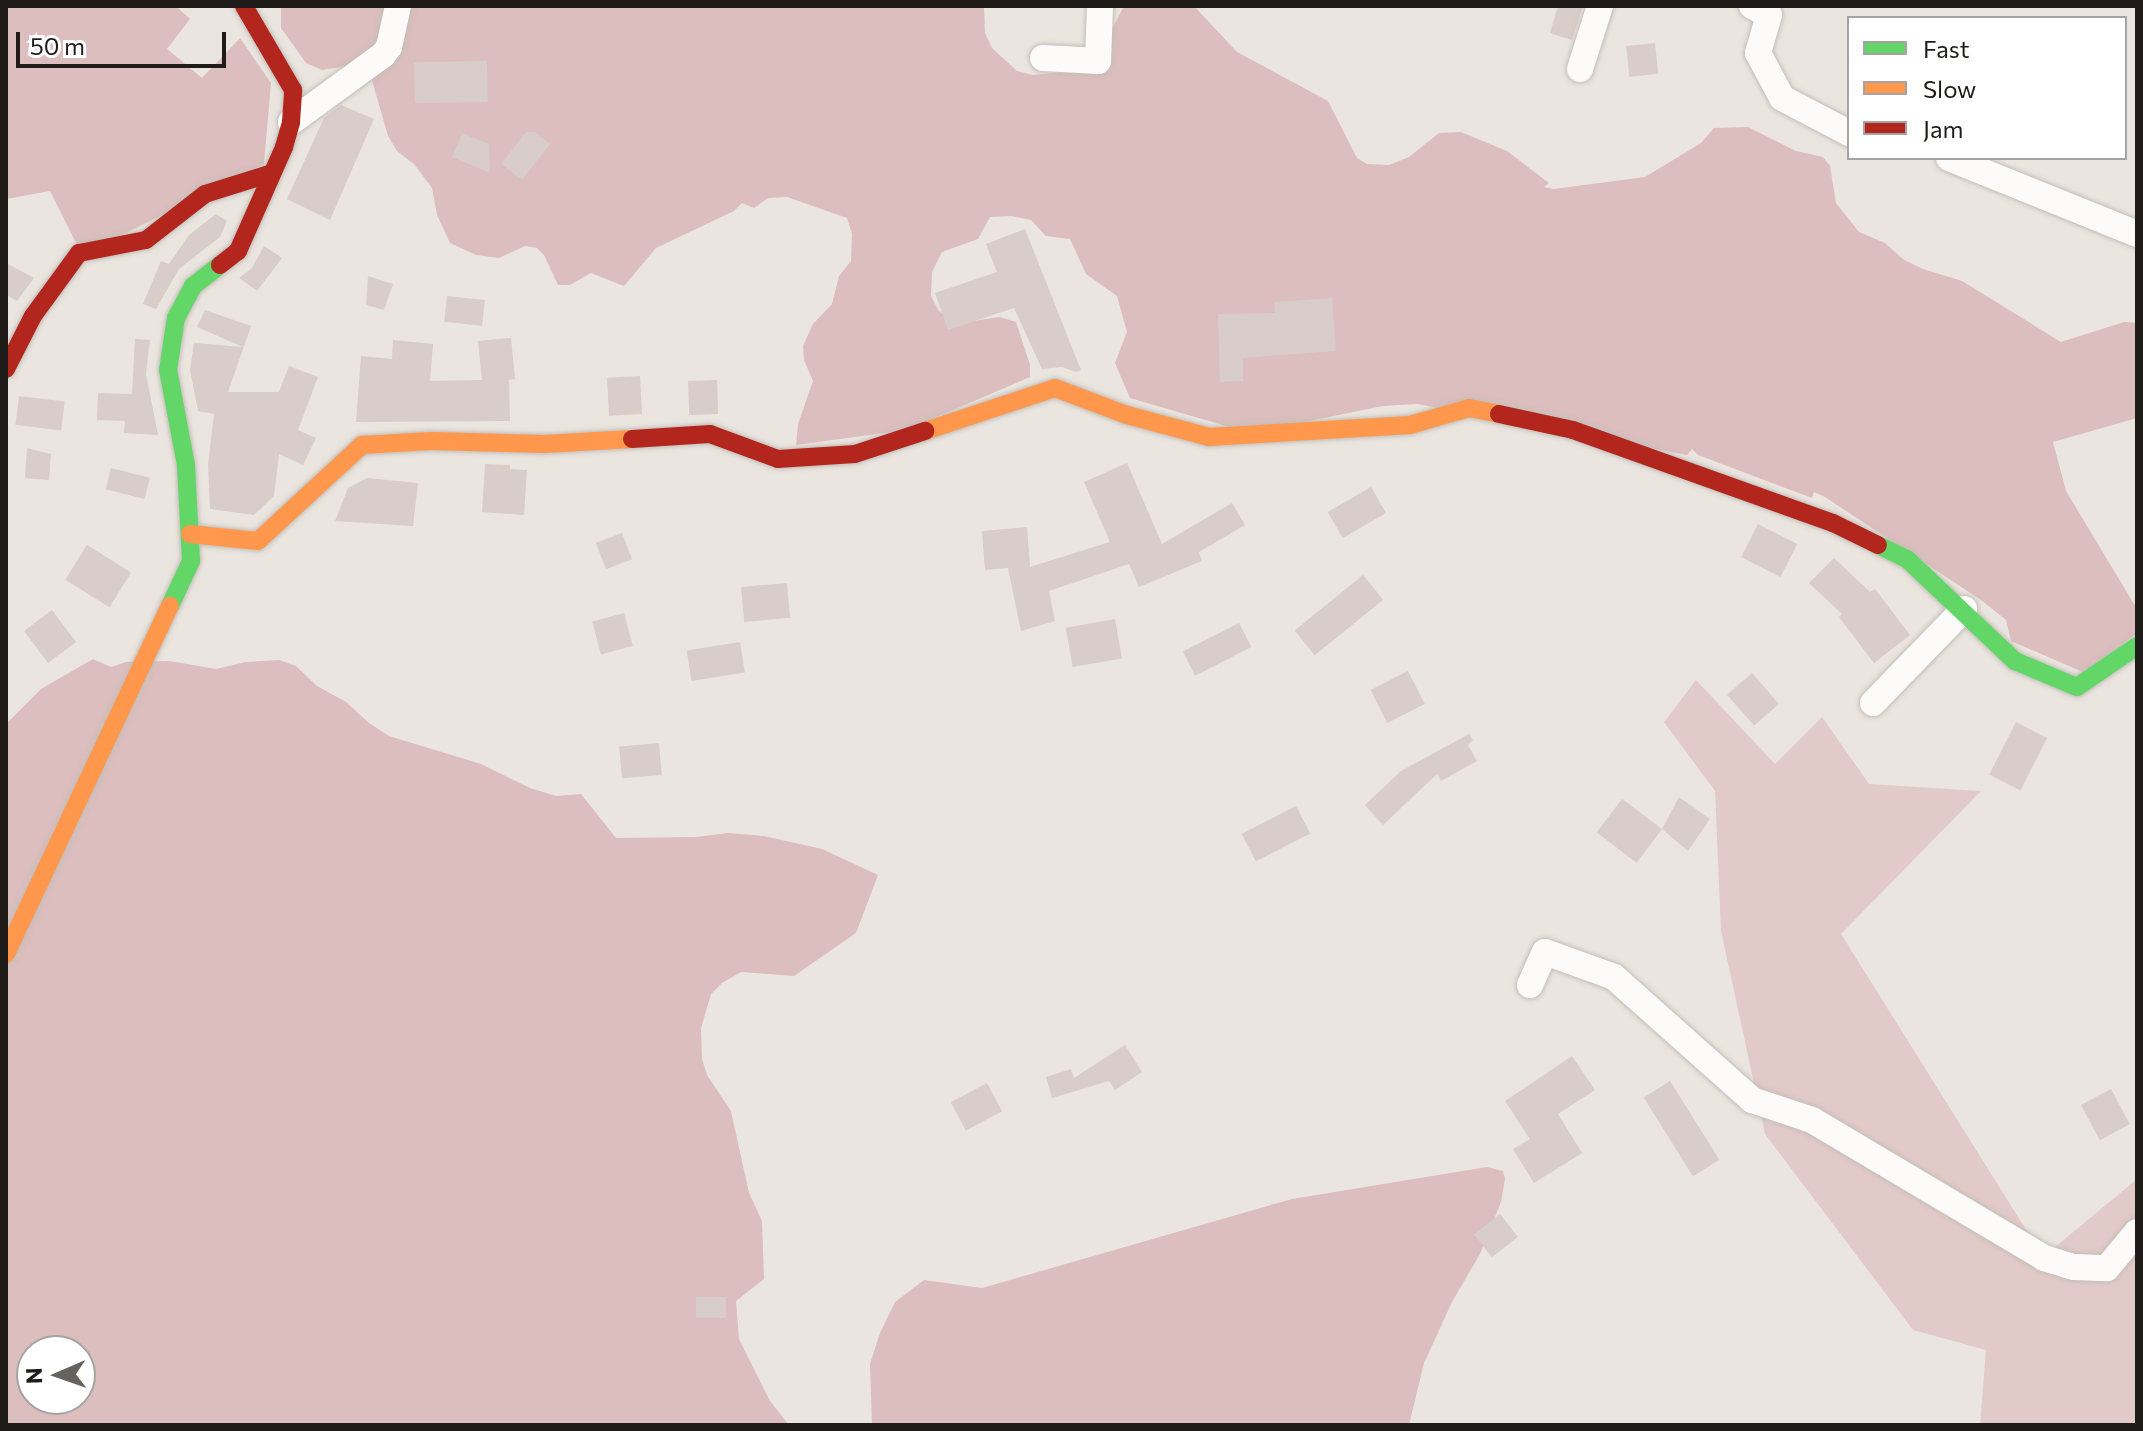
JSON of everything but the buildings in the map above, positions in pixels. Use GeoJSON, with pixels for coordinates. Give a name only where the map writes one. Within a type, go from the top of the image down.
{"type":"FeatureCollection","features":[{"type":"Feature","properties":{"kind":"street"},"geometry":{"type":"LineString","coordinates":[[6,954],[191,561],[186,465],[168,370],[176,318],[193,286],[238,251],[269,174],[284,147],[291,122],[293,90],[244,6]]}},
{"type":"Feature","properties":{"kind":"street"},"geometry":{"type":"LineString","coordinates":[[291,122],[383,55],[389,47],[398,6]]}},
{"type":"Feature","properties":{"kind":"street"},"geometry":{"type":"LineString","coordinates":[[1043,58],[1098,61],[1100,6]]}},
{"type":"Feature","properties":{"kind":"street"},"geometry":{"type":"LineString","coordinates":[[1580,69],[1600,6]]}},
{"type":"Feature","properties":{"kind":"street"},"geometry":{"type":"LineString","coordinates":[[1765,9],[1758,53],[1782,98],[1847,132]]}},
{"type":"Feature","properties":{"kind":"street"},"geometry":{"type":"LineString","coordinates":[[1954,160],[2137,234]]}},
{"type":"Feature","properties":{"kind":"street"},"geometry":{"type":"LineString","coordinates":[[6,369],[33,316],[79,253],[146,240],[205,194],[269,174]]}},
{"type":"Feature","properties":{"kind":"street"},"geometry":{"type":"LineString","coordinates":[[190,534],[258,541],[362,445],[431,441],[544,444],[710,434],[778,459],[855,454],[1055,388],[1127,415],[1209,437],[1410,425],[1469,408],[1573,430],[1833,523],[1907,559],[1964,609],[2015,661],[2077,687],[2137,646]]}},
{"type":"Feature","properties":{"kind":"street"},"geometry":{"type":"LineString","coordinates":[[1873,703],[1964,609]]}},
{"type":"Feature","properties":{"kind":"street"},"geometry":{"type":"LineString","coordinates":[[1530,985],[1545,952],[1614,977],[1752,1100],[1812,1120],[2044,1258],[2074,1267],[2107,1268],[2137,1232]]}},
{"type":"Feature","properties":{"kind":"shaded area"},"geometry":{"type":"Polygon","coordinates":[[[6,6],[176,6],[190,19],[167,49],[202,78],[240,38],[271,83],[264,164],[82,255],[50,191],[6,199],[6,6]]]}},
{"type":"Feature","properties":{"kind":"shaded area"},"geometry":{"type":"Polygon","coordinates":[[[281,6],[984,6],[985,33],[992,48],[1017,71],[1033,75],[1062,72],[1106,41],[1124,6],[1194,6],[1237,52],[1328,101],[1357,158],[1367,164],[1389,165],[1409,157],[1439,133],[1461,132],[1507,151],[1549,183],[1544,187],[1554,189],[1645,177],[1701,143],[1714,128],[1748,127],[1796,151],[1823,157],[1830,166],[1836,203],[1859,232],[1885,243],[1904,260],[1962,281],[2061,342],[2124,322],[2137,323],[2137,418],[2053,442],[2066,491],[2137,609],[2137,633],[2085,673],[2011,641],[2006,620],[1981,600],[1825,497],[1814,492],[1812,498],[1698,455],[1692,449],[1687,455],[1417,404],[1383,406],[1250,433],[1130,398],[1115,363],[1127,332],[1117,296],[1086,274],[1070,239],[1046,236],[1031,220],[1011,216],[990,217],[978,239],[942,252],[932,272],[931,296],[939,311],[946,316],[973,321],[1000,317],[1016,322],[1030,365],[1030,377],[906,430],[796,445],[798,424],[813,381],[804,360],[803,346],[813,324],[832,304],[839,276],[851,261],[852,234],[847,218],[787,197],[768,198],[754,208],[742,203],[734,211],[656,248],[624,286],[591,273],[570,285],[558,285],[544,255],[537,248],[525,246],[499,258],[476,255],[450,243],[437,215],[432,188],[414,164],[397,151],[388,136],[367,63],[322,70],[306,63],[281,28],[281,6]]]}},
{"type":"Feature","properties":{"kind":"shaded area"},"geometry":{"type":"Polygon","coordinates":[[[93,659],[111,667],[126,662],[169,661],[216,669],[246,662],[279,660],[296,666],[317,686],[346,702],[389,736],[481,764],[530,788],[556,796],[581,794],[616,838],[696,837],[728,833],[764,836],[822,849],[878,875],[856,933],[794,976],[741,972],[722,983],[711,994],[701,1028],[702,1059],[707,1075],[731,1111],[749,1193],[762,1221],[764,1279],[736,1301],[739,1339],[770,1401],[789,1425],[6,1425],[6,724],[41,689],[93,659]]]}},
{"type":"Feature","properties":{"kind":"shaded area"},"geometry":{"type":"Polygon","coordinates":[[[1696,680],[1775,764],[1822,717],[1869,784],[1981,791],[1841,934],[2043,1257],[2137,1179],[2137,1425],[1980,1425],[1986,1350],[1913,1330],[1765,1134],[1721,931],[1715,791],[1664,722],[1696,680]]]}},
{"type":"Feature","properties":{"kind":"shaded area"},"geometry":{"type":"Polygon","coordinates":[[[1487,1167],[1503,1171],[1505,1179],[1501,1202],[1480,1254],[1452,1302],[1424,1363],[1409,1425],[872,1425],[870,1364],[880,1333],[895,1302],[924,1280],[982,1288],[1292,1199],[1487,1167]]]}},
{"type":"Feature","properties":{"kind":"traffic: fast"},"geometry":{"type":"LineString","coordinates":[[170,606],[191,561],[186,465],[168,370],[176,318],[193,286],[220,265]]}},
{"type":"Feature","properties":{"kind":"traffic: fast"},"geometry":{"type":"LineString","coordinates":[[1878,545],[1907,559],[2015,661],[2077,687],[2137,646]]}},
{"type":"Feature","properties":{"kind":"traffic: slow"},"geometry":{"type":"LineString","coordinates":[[925,431],[1055,388],[1127,415],[1209,437],[1410,425],[1469,408],[1499,414]]}},
{"type":"Feature","properties":{"kind":"traffic: slow"},"geometry":{"type":"LineString","coordinates":[[190,534],[258,541],[362,445],[431,441],[544,444],[632,439]]}},
{"type":"Feature","properties":{"kind":"traffic: slow"},"geometry":{"type":"LineString","coordinates":[[6,954],[170,606]]}},
{"type":"Feature","properties":{"kind":"traffic: jam"},"geometry":{"type":"LineString","coordinates":[[220,265],[238,251],[284,147],[291,122],[293,90],[244,6]]}},
{"type":"Feature","properties":{"kind":"traffic: jam"},"geometry":{"type":"LineString","coordinates":[[6,369],[33,316],[79,253],[146,240],[205,194],[269,174]]}},
{"type":"Feature","properties":{"kind":"traffic: jam"},"geometry":{"type":"LineString","coordinates":[[1499,414],[1573,430],[1833,523],[1878,545]]}},
{"type":"Feature","properties":{"kind":"traffic: jam"},"geometry":{"type":"LineString","coordinates":[[632,439],[710,434],[778,459],[855,454],[925,431]]}}]}
